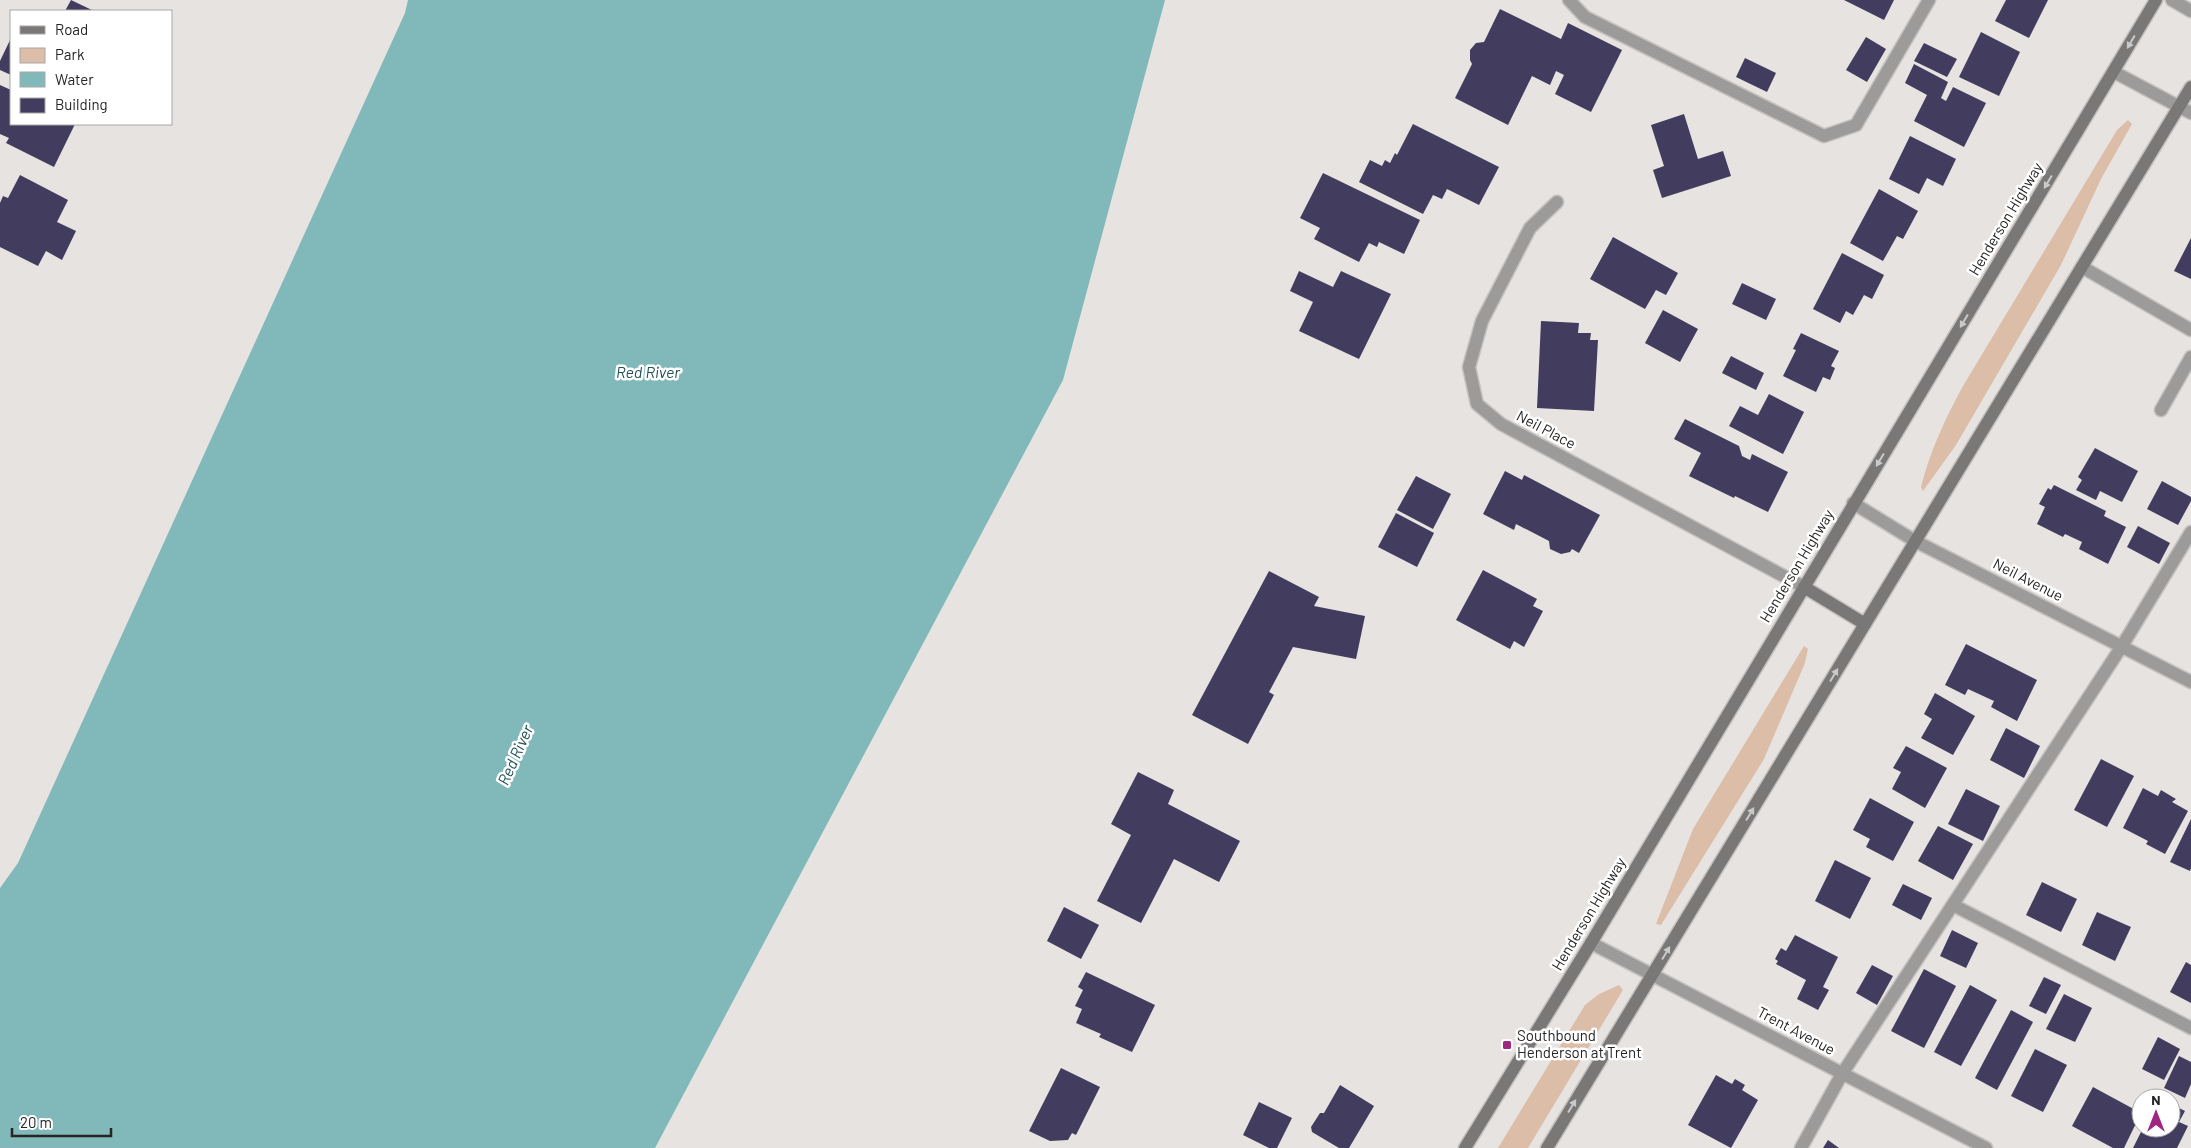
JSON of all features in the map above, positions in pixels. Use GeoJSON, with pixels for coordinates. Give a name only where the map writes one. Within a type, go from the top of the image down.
{"type":"FeatureCollection","features":[{"type":"Feature","properties":{"kind":"main road","name":"Henderson Highway"},"geometry":{"type":"LineString","coordinates":[[1465,1148],[1591,944],[1853,503],[2156,0]]}},
{"type":"Feature","properties":{"kind":"main road"},"geometry":{"type":"LineString","coordinates":[[1547,1148],[2191,87]]}},
{"type":"Feature","properties":{"kind":"main road"},"geometry":{"type":"LineString","coordinates":[[1804,587],[1865,624]]}},
{"type":"Feature","properties":{"kind":"street"},"geometry":{"type":"LineString","coordinates":[[1569,0],[1585,18],[1824,136],[1856,125],[1929,0]]}},
{"type":"Feature","properties":{"kind":"street"},"geometry":{"type":"LineString","coordinates":[[2172,0],[2191,11]]}},
{"type":"Feature","properties":{"kind":"street"},"geometry":{"type":"LineString","coordinates":[[2114,72],[2191,113]]}},
{"type":"Feature","properties":{"kind":"street","name":"Neil Place"},"geometry":{"type":"LineString","coordinates":[[1557,202],[1530,228],[1482,321],[1469,367],[1477,404],[1500,424],[1804,587]]}},
{"type":"Feature","properties":{"kind":"street"},"geometry":{"type":"LineString","coordinates":[[2082,267],[2191,330]]}},
{"type":"Feature","properties":{"kind":"street"},"geometry":{"type":"LineString","coordinates":[[2161,410],[2191,357]]}},
{"type":"Feature","properties":{"kind":"street","name":"Neil Avenue"},"geometry":{"type":"LineString","coordinates":[[1853,503],[1915,541],[2191,682]]}},
{"type":"Feature","properties":{"kind":"street"},"geometry":{"type":"LineString","coordinates":[[1801,1148],[1842,1074],[2122,646],[2191,532]]}},
{"type":"Feature","properties":{"kind":"street"},"geometry":{"type":"LineString","coordinates":[[1953,905],[2191,1028]]}},
{"type":"Feature","properties":{"kind":"street","name":"Trent Avenue"},"geometry":{"type":"LineString","coordinates":[[1591,944],[1653,974],[1986,1148]]}},
{"type":"Feature","properties":{"kind":"green space"},"geometry":{"type":"Polygon","coordinates":[[[2128,120],[2132,124],[2101,179],[2061,265],[1956,445],[1923,491],[1921,487],[1933,448],[1963,386],[2117,130],[2128,120]]]}},
{"type":"Feature","properties":{"kind":"green space"},"geometry":{"type":"Polygon","coordinates":[[[1804,646],[1808,649],[1805,663],[1764,759],[1661,925],[1656,924],[1693,829],[1804,646]]]}},
{"type":"Feature","properties":{"kind":"green space"},"geometry":{"type":"Polygon","coordinates":[[[1619,985],[1623,990],[1528,1148],[1498,1148],[1585,1005],[1599,994],[1619,985]]]}},
{"type":"Feature","properties":{"kind":"water","name":"Red River"},"geometry":{"type":"Polygon","coordinates":[[[408,0],[1165,0],[1063,380],[655,1148],[0,1148],[0,888],[18,863],[405,13],[408,0]]]}},
{"type":"Feature","properties":{"kind":"building"},"geometry":{"type":"Polygon","coordinates":[[[71,0],[92,10],[66,10],[71,0]]]}},
{"type":"Feature","properties":{"kind":"building"},"geometry":{"type":"Polygon","coordinates":[[[1844,0],[1894,0],[1884,20],[1844,0]]]}},
{"type":"Feature","properties":{"kind":"building"},"geometry":{"type":"Polygon","coordinates":[[[2006,0],[2048,0],[2029,38],[1995,21],[2006,0]]]}},
{"type":"Feature","properties":{"kind":"building"},"geometry":{"type":"Polygon","coordinates":[[[1500,9],[1561,39],[1568,23],[1622,50],[1591,112],[1555,94],[1564,75],[1556,71],[1550,85],[1532,76],[1508,125],[1455,98],[1472,64],[1470,50],[1476,43],[1484,42],[1500,9]]]}},
{"type":"Feature","properties":{"kind":"building"},"geometry":{"type":"Polygon","coordinates":[[[1981,32],[2020,52],[1999,96],[1959,77],[1981,32]]]}},
{"type":"Feature","properties":{"kind":"building"},"geometry":{"type":"Polygon","coordinates":[[[1866,37],[1886,49],[1867,82],[1846,70],[1866,37]]]}},
{"type":"Feature","properties":{"kind":"building"},"geometry":{"type":"Polygon","coordinates":[[[10,40],[10,75],[0,70],[0,61],[10,40]]]}},
{"type":"Feature","properties":{"kind":"building"},"geometry":{"type":"Polygon","coordinates":[[[1924,43],[1957,59],[1947,77],[1914,61],[1924,43]]]}},
{"type":"Feature","properties":{"kind":"building"},"geometry":{"type":"Polygon","coordinates":[[[1745,58],[1776,73],[1767,92],[1736,77],[1745,58]]]}},
{"type":"Feature","properties":{"kind":"building"},"geometry":{"type":"Polygon","coordinates":[[[1914,64],[1948,82],[1941,98],[1946,101],[1953,87],[1986,103],[1964,147],[1914,121],[1927,95],[1905,83],[1914,64]]]}},
{"type":"Feature","properties":{"kind":"building"},"geometry":{"type":"Polygon","coordinates":[[[0,85],[10,90],[10,125],[75,125],[54,167],[6,143],[9,138],[0,134],[0,85]]]}},
{"type":"Feature","properties":{"kind":"building"},"geometry":{"type":"Polygon","coordinates":[[[1684,114],[1698,159],[1723,151],[1731,176],[1662,198],[1653,170],[1664,166],[1651,125],[1684,114]]]}},
{"type":"Feature","properties":{"kind":"building"},"geometry":{"type":"Polygon","coordinates":[[[1413,124],[1499,167],[1479,205],[1447,189],[1442,199],[1433,195],[1423,214],[1359,182],[1370,160],[1382,166],[1385,160],[1390,163],[1395,153],[1397,155],[1413,124]]]}},
{"type":"Feature","properties":{"kind":"building"},"geometry":{"type":"Polygon","coordinates":[[[1910,136],[1956,159],[1943,186],[1927,178],[1919,194],[1889,179],[1910,136]]]}},
{"type":"Feature","properties":{"kind":"building"},"geometry":{"type":"Polygon","coordinates":[[[1323,173],[1420,220],[1404,254],[1379,242],[1377,247],[1369,243],[1359,262],[1314,239],[1320,228],[1300,218],[1323,173]]]}},
{"type":"Feature","properties":{"kind":"building"},"geometry":{"type":"Polygon","coordinates":[[[20,175],[68,200],[57,222],[76,231],[62,260],[46,251],[38,266],[0,247],[0,203],[3,196],[8,198],[20,175]]]}},
{"type":"Feature","properties":{"kind":"building"},"geometry":{"type":"Polygon","coordinates":[[[1879,189],[1918,211],[1903,239],[1897,236],[1883,261],[1850,243],[1879,189]]]}},
{"type":"Feature","properties":{"kind":"building"},"geometry":{"type":"Polygon","coordinates":[[[1613,237],[1678,273],[1666,295],[1656,290],[1645,309],[1590,279],[1613,237]]]}},
{"type":"Feature","properties":{"kind":"building"},"geometry":{"type":"Polygon","coordinates":[[[2191,238],[2191,279],[2174,271],[2191,238]]]}},
{"type":"Feature","properties":{"kind":"building"},"geometry":{"type":"Polygon","coordinates":[[[1842,253],[1884,275],[1872,299],[1864,295],[1853,315],[1846,311],[1840,323],[1813,309],[1842,253]]]}},
{"type":"Feature","properties":{"kind":"building"},"geometry":{"type":"Polygon","coordinates":[[[1299,271],[1333,287],[1341,271],[1391,294],[1359,359],[1299,331],[1313,302],[1290,291],[1299,271]]]}},
{"type":"Feature","properties":{"kind":"building"},"geometry":{"type":"Polygon","coordinates":[[[1742,283],[1776,299],[1766,320],[1732,304],[1742,283]]]}},
{"type":"Feature","properties":{"kind":"building"},"geometry":{"type":"Polygon","coordinates":[[[1663,310],[1698,329],[1680,362],[1645,343],[1663,310]]]}},
{"type":"Feature","properties":{"kind":"building"},"geometry":{"type":"Polygon","coordinates":[[[1541,321],[1579,323],[1578,333],[1591,333],[1590,340],[1598,340],[1594,411],[1537,408],[1541,321]]]}},
{"type":"Feature","properties":{"kind":"building"},"geometry":{"type":"Polygon","coordinates":[[[1801,333],[1839,351],[1831,366],[1835,368],[1830,380],[1823,377],[1816,392],[1783,376],[1796,350],[1793,349],[1801,333]]]}},
{"type":"Feature","properties":{"kind":"building"},"geometry":{"type":"Polygon","coordinates":[[[1731,356],[1764,373],[1756,390],[1722,373],[1731,356]]]}},
{"type":"Feature","properties":{"kind":"building"},"geometry":{"type":"Polygon","coordinates":[[[1769,394],[1804,412],[1783,454],[1729,426],[1740,406],[1758,415],[1769,394]]]}},
{"type":"Feature","properties":{"kind":"building"},"geometry":{"type":"Polygon","coordinates":[[[1685,419],[1739,446],[1742,456],[1750,460],[1752,454],[1788,472],[1768,512],[1689,476],[1701,453],[1674,439],[1685,419]]]}},
{"type":"Feature","properties":{"kind":"building"},"geometry":{"type":"Polygon","coordinates":[[[2095,448],[2138,471],[2122,502],[2100,491],[2096,500],[2076,490],[2082,480],[2078,477],[2095,448]]]}},
{"type":"Feature","properties":{"kind":"building"},"geometry":{"type":"Polygon","coordinates":[[[1505,471],[1522,480],[1524,475],[1600,515],[1579,553],[1572,549],[1570,552],[1561,554],[1550,549],[1549,541],[1516,524],[1514,530],[1483,514],[1505,471]]]}},
{"type":"Feature","properties":{"kind":"building"},"geometry":{"type":"Polygon","coordinates":[[[1416,476],[1451,494],[1433,529],[1397,510],[1416,476]]]}},
{"type":"Feature","properties":{"kind":"building"},"geometry":{"type":"Polygon","coordinates":[[[2162,481],[2191,497],[2191,501],[2178,525],[2147,509],[2162,481]]]}},
{"type":"Feature","properties":{"kind":"building"},"geometry":{"type":"Polygon","coordinates":[[[2054,485],[2106,511],[2104,516],[2126,527],[2108,564],[2079,549],[2082,542],[2065,534],[2063,537],[2037,524],[2045,507],[2039,504],[2048,488],[2051,490],[2054,485]]]}},
{"type":"Feature","properties":{"kind":"building"},"geometry":{"type":"Polygon","coordinates":[[[1396,513],[1434,533],[1417,567],[1378,547],[1396,513]]]}},
{"type":"Feature","properties":{"kind":"building"},"geometry":{"type":"Polygon","coordinates":[[[2138,526],[2170,543],[2159,564],[2127,547],[2138,526]]]}},
{"type":"Feature","properties":{"kind":"building"},"geometry":{"type":"Polygon","coordinates":[[[1483,570],[1537,599],[1533,606],[1543,611],[1524,647],[1514,641],[1510,649],[1456,620],[1483,570]]]}},
{"type":"Feature","properties":{"kind":"building"},"geometry":{"type":"Polygon","coordinates":[[[1269,571],[1319,597],[1314,606],[1365,616],[1356,659],[1293,647],[1269,692],[1274,695],[1248,744],[1192,715],[1269,571]]]}},
{"type":"Feature","properties":{"kind":"building"},"geometry":{"type":"Polygon","coordinates":[[[1966,644],[2037,680],[2017,721],[1991,707],[1994,701],[1968,689],[1965,695],[1945,685],[1966,644]]]}},
{"type":"Feature","properties":{"kind":"building"},"geometry":{"type":"Polygon","coordinates":[[[1935,693],[1975,716],[1953,755],[1921,738],[1932,719],[1924,714],[1935,693]]]}},
{"type":"Feature","properties":{"kind":"building"},"geometry":{"type":"Polygon","coordinates":[[[2006,728],[2040,746],[2024,778],[1990,760],[2006,728]]]}},
{"type":"Feature","properties":{"kind":"building"},"geometry":{"type":"Polygon","coordinates":[[[1906,746],[1947,768],[1925,808],[1892,789],[1901,772],[1893,768],[1906,746]]]}},
{"type":"Feature","properties":{"kind":"building"},"geometry":{"type":"Polygon","coordinates":[[[2101,759],[2134,776],[2107,827],[2074,810],[2101,759]]]}},
{"type":"Feature","properties":{"kind":"building"},"geometry":{"type":"Polygon","coordinates":[[[1138,772],[1174,790],[1168,804],[1240,841],[1219,882],[1174,859],[1141,923],[1097,901],[1131,835],[1111,824],[1138,772]]]}},
{"type":"Feature","properties":{"kind":"building"},"geometry":{"type":"Polygon","coordinates":[[[2143,788],[2158,796],[2161,790],[2176,799],[2172,802],[2188,811],[2165,854],[2146,844],[2148,841],[2123,828],[2143,788]]]}},
{"type":"Feature","properties":{"kind":"building"},"geometry":{"type":"Polygon","coordinates":[[[1966,789],[2000,806],[1983,841],[1948,824],[1966,789]]]}},
{"type":"Feature","properties":{"kind":"building"},"geometry":{"type":"Polygon","coordinates":[[[1870,798],[1914,822],[1893,861],[1866,847],[1870,839],[1853,830],[1870,798]]]}},
{"type":"Feature","properties":{"kind":"building"},"geometry":{"type":"Polygon","coordinates":[[[2191,819],[2191,868],[2190,871],[2170,862],[2191,819]]]}},
{"type":"Feature","properties":{"kind":"building"},"geometry":{"type":"Polygon","coordinates":[[[1938,826],[1973,844],[1953,880],[1918,861],[1938,826]]]}},
{"type":"Feature","properties":{"kind":"building"},"geometry":{"type":"Polygon","coordinates":[[[1835,860],[1871,878],[1850,919],[1815,901],[1835,860]]]}},
{"type":"Feature","properties":{"kind":"building"},"geometry":{"type":"Polygon","coordinates":[[[2042,882],[2077,899],[2061,932],[2026,915],[2042,882]]]}},
{"type":"Feature","properties":{"kind":"building"},"geometry":{"type":"Polygon","coordinates":[[[1903,884],[1932,898],[1921,920],[1892,905],[1903,884]]]}},
{"type":"Feature","properties":{"kind":"building"},"geometry":{"type":"Polygon","coordinates":[[[1064,907],[1099,925],[1081,959],[1047,941],[1064,907]]]}},
{"type":"Feature","properties":{"kind":"building"},"geometry":{"type":"Polygon","coordinates":[[[2097,912],[2131,927],[2115,961],[2082,945],[2097,912]]]}},
{"type":"Feature","properties":{"kind":"building"},"geometry":{"type":"Polygon","coordinates":[[[1952,930],[1978,943],[1966,968],[1940,956],[1952,930]]]}},
{"type":"Feature","properties":{"kind":"building"},"geometry":{"type":"Polygon","coordinates":[[[1795,935],[1838,957],[1823,987],[1829,990],[1818,1010],[1797,999],[1806,980],[1776,964],[1778,961],[1775,959],[1781,948],[1786,951],[1795,935]]]}},
{"type":"Feature","properties":{"kind":"building"},"geometry":{"type":"Polygon","coordinates":[[[2186,962],[2191,965],[2191,1003],[2170,992],[2186,962]]]}},
{"type":"Feature","properties":{"kind":"building"},"geometry":{"type":"Polygon","coordinates":[[[1872,965],[1893,976],[1877,1005],[1856,993],[1872,965]]]}},
{"type":"Feature","properties":{"kind":"building"},"geometry":{"type":"Polygon","coordinates":[[[1924,969],[1956,986],[1924,1048],[1891,1031],[1924,969]]]}},
{"type":"Feature","properties":{"kind":"building"},"geometry":{"type":"Polygon","coordinates":[[[1086,972],[1155,1005],[1132,1052],[1099,1037],[1101,1034],[1076,1023],[1082,1009],[1075,1006],[1083,990],[1078,987],[1086,972]]]}},
{"type":"Feature","properties":{"kind":"building"},"geometry":{"type":"Polygon","coordinates":[[[2044,977],[2061,985],[2046,1014],[2029,1006],[2044,977]]]}},
{"type":"Feature","properties":{"kind":"building"},"geometry":{"type":"Polygon","coordinates":[[[1970,985],[1997,1000],[1961,1066],[1934,1052],[1970,985]]]}},
{"type":"Feature","properties":{"kind":"building"},"geometry":{"type":"Polygon","coordinates":[[[2064,994],[2092,1008],[2075,1042],[2046,1029],[2064,994]]]}},
{"type":"Feature","properties":{"kind":"building"},"geometry":{"type":"Polygon","coordinates":[[[2011,1010],[2033,1022],[1997,1090],[1975,1078],[2011,1010]]]}},
{"type":"Feature","properties":{"kind":"building"},"geometry":{"type":"Polygon","coordinates":[[[2158,1037],[2180,1049],[2164,1080],[2142,1069],[2158,1037]]]}},
{"type":"Feature","properties":{"kind":"building"},"geometry":{"type":"Polygon","coordinates":[[[2035,1049],[2067,1065],[2043,1112],[2011,1096],[2035,1049]]]}},
{"type":"Feature","properties":{"kind":"building"},"geometry":{"type":"Polygon","coordinates":[[[2179,1056],[2191,1062],[2191,1084],[2185,1098],[2181,1096],[2181,1088],[2164,1088],[2179,1056]]]}},
{"type":"Feature","properties":{"kind":"building"},"geometry":{"type":"Polygon","coordinates":[[[1061,1068],[1100,1087],[1076,1135],[1072,1133],[1068,1140],[1050,1141],[1029,1131],[1061,1068]]]}},
{"type":"Feature","properties":{"kind":"building"},"geometry":{"type":"Polygon","coordinates":[[[1716,1075],[1732,1084],[1735,1079],[1745,1085],[1742,1090],[1758,1100],[1731,1148],[1688,1125],[1716,1075]]]}},
{"type":"Feature","properties":{"kind":"building"},"geometry":{"type":"Polygon","coordinates":[[[1340,1085],[1374,1106],[1349,1148],[1339,1148],[1312,1132],[1311,1127],[1320,1113],[1324,1113],[1340,1085]]]}},
{"type":"Feature","properties":{"kind":"building"},"geometry":{"type":"Polygon","coordinates":[[[2093,1087],[2131,1108],[2131,1134],[2124,1148],[2113,1148],[2072,1126],[2093,1087]]]}},
{"type":"Feature","properties":{"kind":"building"},"geometry":{"type":"Polygon","coordinates":[[[1259,1102],[1292,1118],[1277,1148],[1269,1148],[1243,1135],[1259,1102]]]}},
{"type":"Feature","properties":{"kind":"building"},"geometry":{"type":"Polygon","coordinates":[[[2181,1109],[2185,1111],[2181,1118],[2181,1109]]]}},
{"type":"Feature","properties":{"kind":"building"},"geometry":{"type":"Polygon","coordinates":[[[2181,1123],[2188,1126],[2177,1148],[2133,1148],[2138,1138],[2181,1138],[2181,1123]]]}},
{"type":"Feature","properties":{"kind":"building"},"geometry":{"type":"Polygon","coordinates":[[[1828,1140],[1839,1148],[1823,1148],[1828,1140]]]}},
{"type":"Feature","properties":{"kind":"place","name":"Southbound Henderson at Trent"},"geometry":{"type":"Point","coordinates":[1507,1045]}}]}
